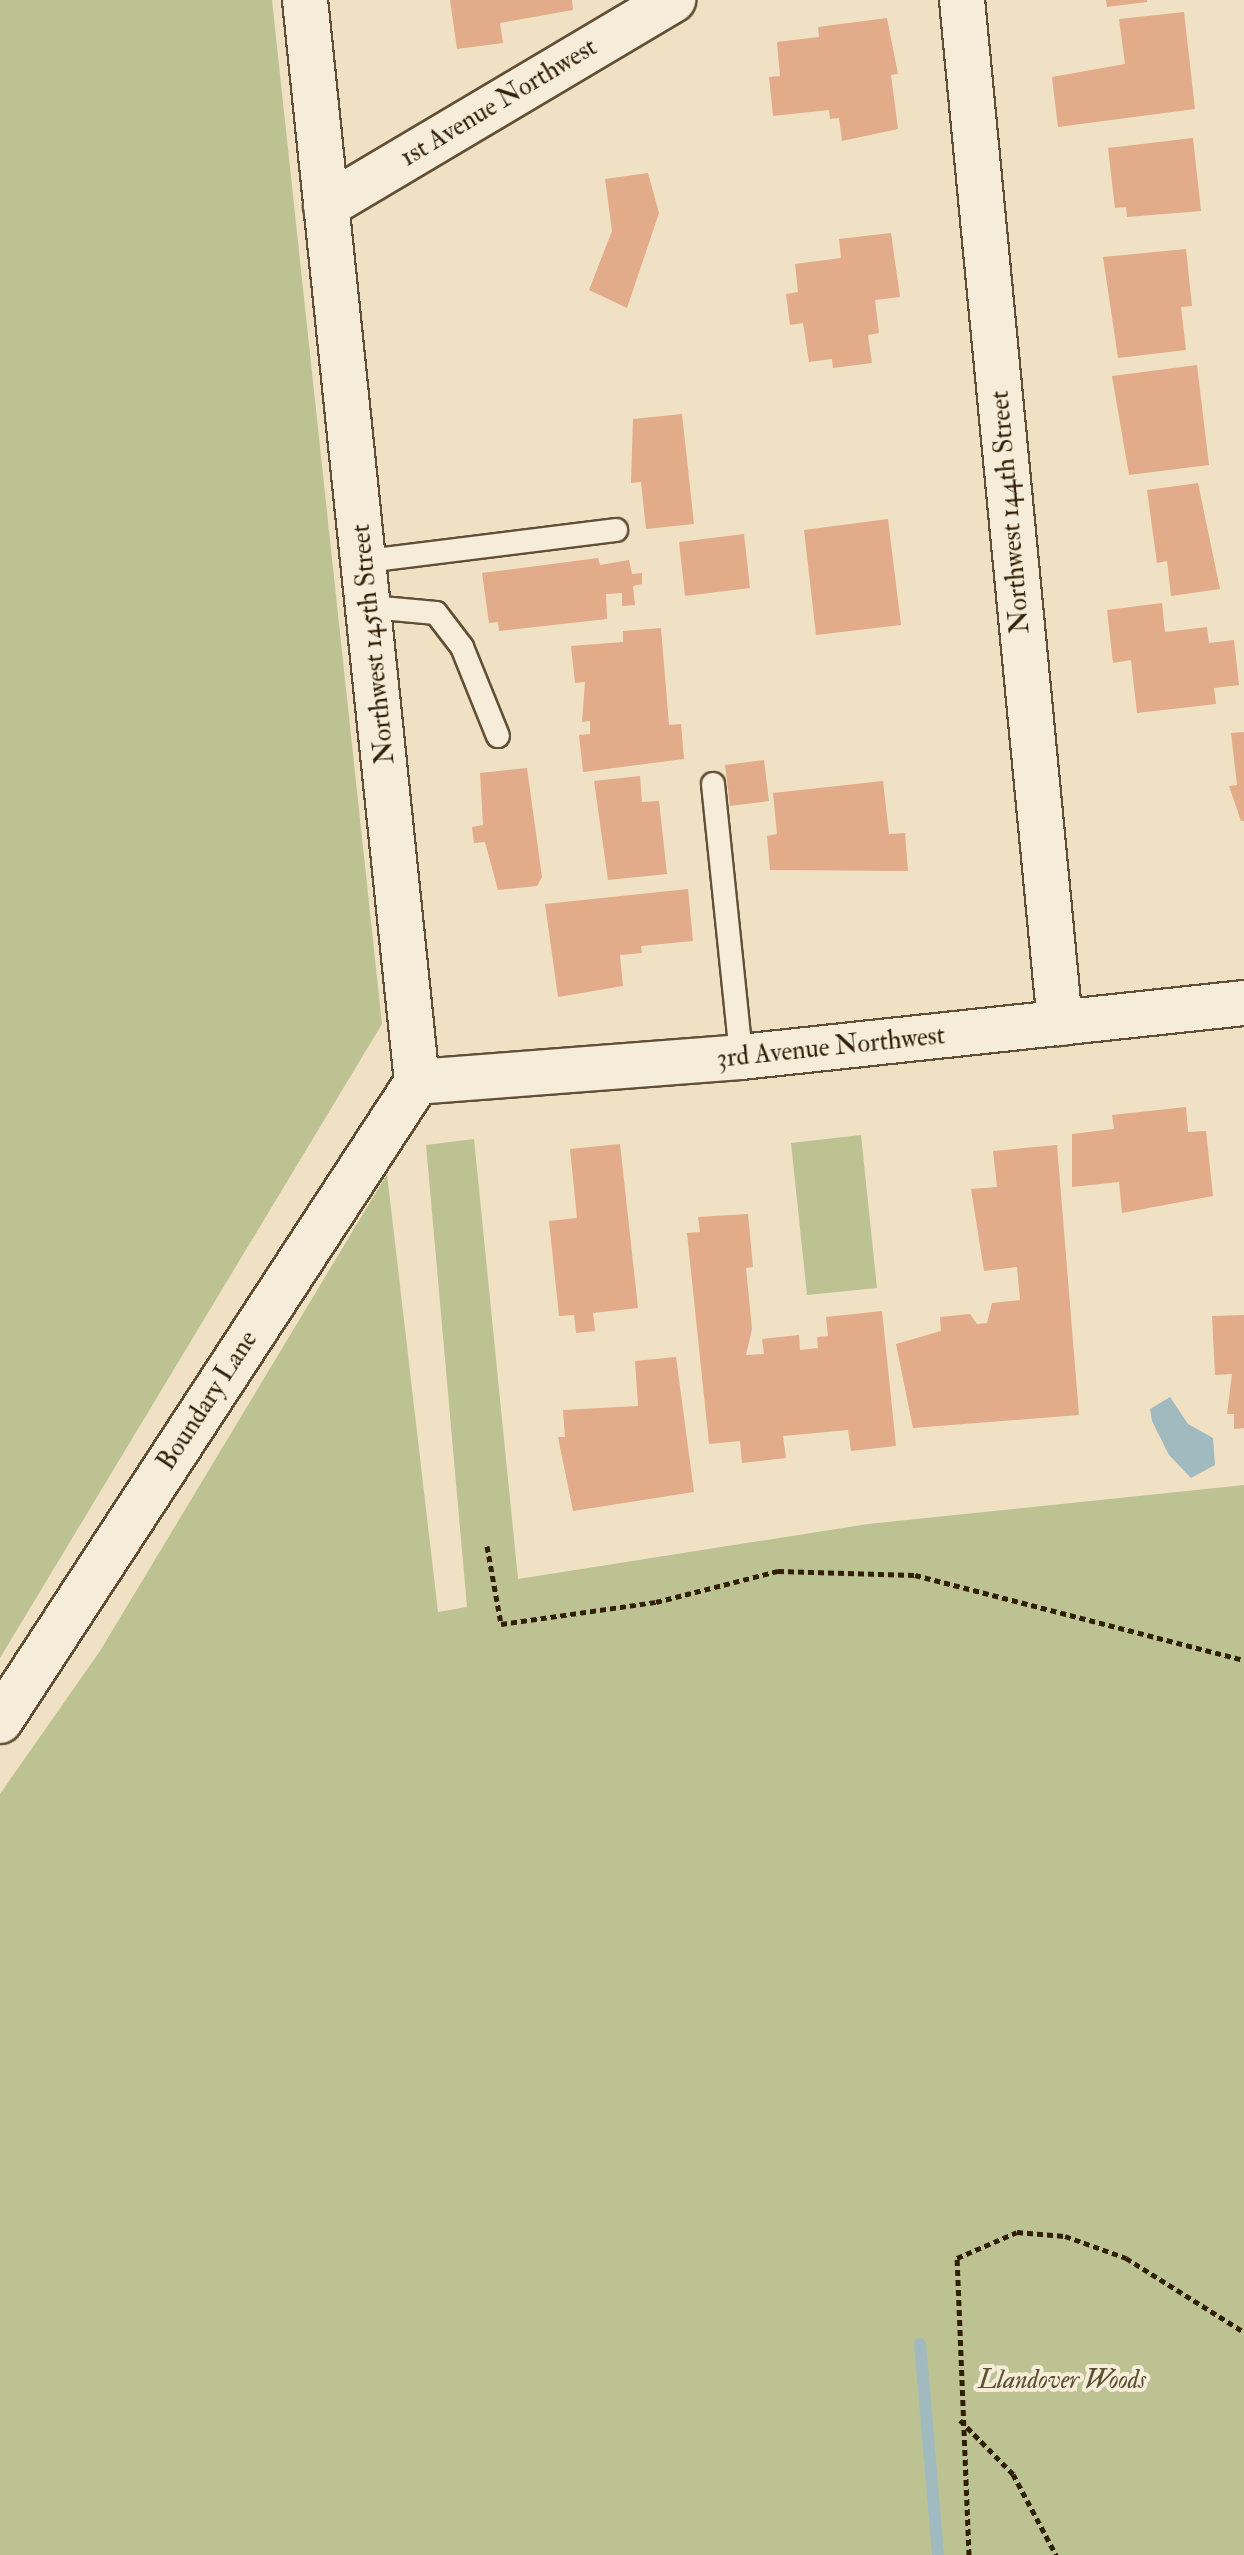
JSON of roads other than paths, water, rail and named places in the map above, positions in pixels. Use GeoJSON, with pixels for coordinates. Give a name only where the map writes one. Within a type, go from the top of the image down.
{"type":"FeatureCollection","features":[{"type":"Feature","properties":{"kind":"street","name":"Northwest 145th Street"},"geometry":{"type":"LineString","coordinates":[[305,0],[367,561],[417,1082]]}},
{"type":"Feature","properties":{"kind":"street","name":"1st Avenue Northwest"},"geometry":{"type":"LineString","coordinates":[[326,206],[673,0]]}},
{"type":"Feature","properties":{"kind":"street","name":"Northwest 144th Street"},"geometry":{"type":"LineString","coordinates":[[962,0],[1060,1023]]}},
{"type":"Feature","properties":{"kind":"street","name":"3rd Avenue Northwest"},"geometry":{"type":"LineString","coordinates":[[417,1082],[741,1057],[1244,1003]]}},
{"type":"Feature","properties":{"kind":"street","name":"Boundary Lane"},"geometry":{"type":"LineString","coordinates":[[0,1721],[417,1082]]}},
{"type":"Feature","properties":{"kind":"lane"},"geometry":{"type":"LineString","coordinates":[[367,561],[616,530]]}},
{"type":"Feature","properties":{"kind":"lane"},"geometry":{"type":"LineString","coordinates":[[371,607],[436,613],[462,647],[498,736]]}},
{"type":"Feature","properties":{"kind":"lane"},"geometry":{"type":"LineString","coordinates":[[713,784],[741,1057]]}},
{"type":"Feature","properties":{"kind":"water"},"geometry":{"type":"Polygon","coordinates":[[[1170,1397],[1188,1424],[1213,1438],[1215,1465],[1191,1478],[1169,1455],[1152,1421],[1150,1409],[1170,1397]]]}},
{"type":"Feature","properties":{"kind":"waterway"},"geometry":{"type":"LineString","coordinates":[[920,2344],[938,2555]]}},
{"type":"Feature","properties":{"kind":"park label","name":"Llandover Woods"},"geometry":{"type":"Point","coordinates":[1062,2381]}}]}
